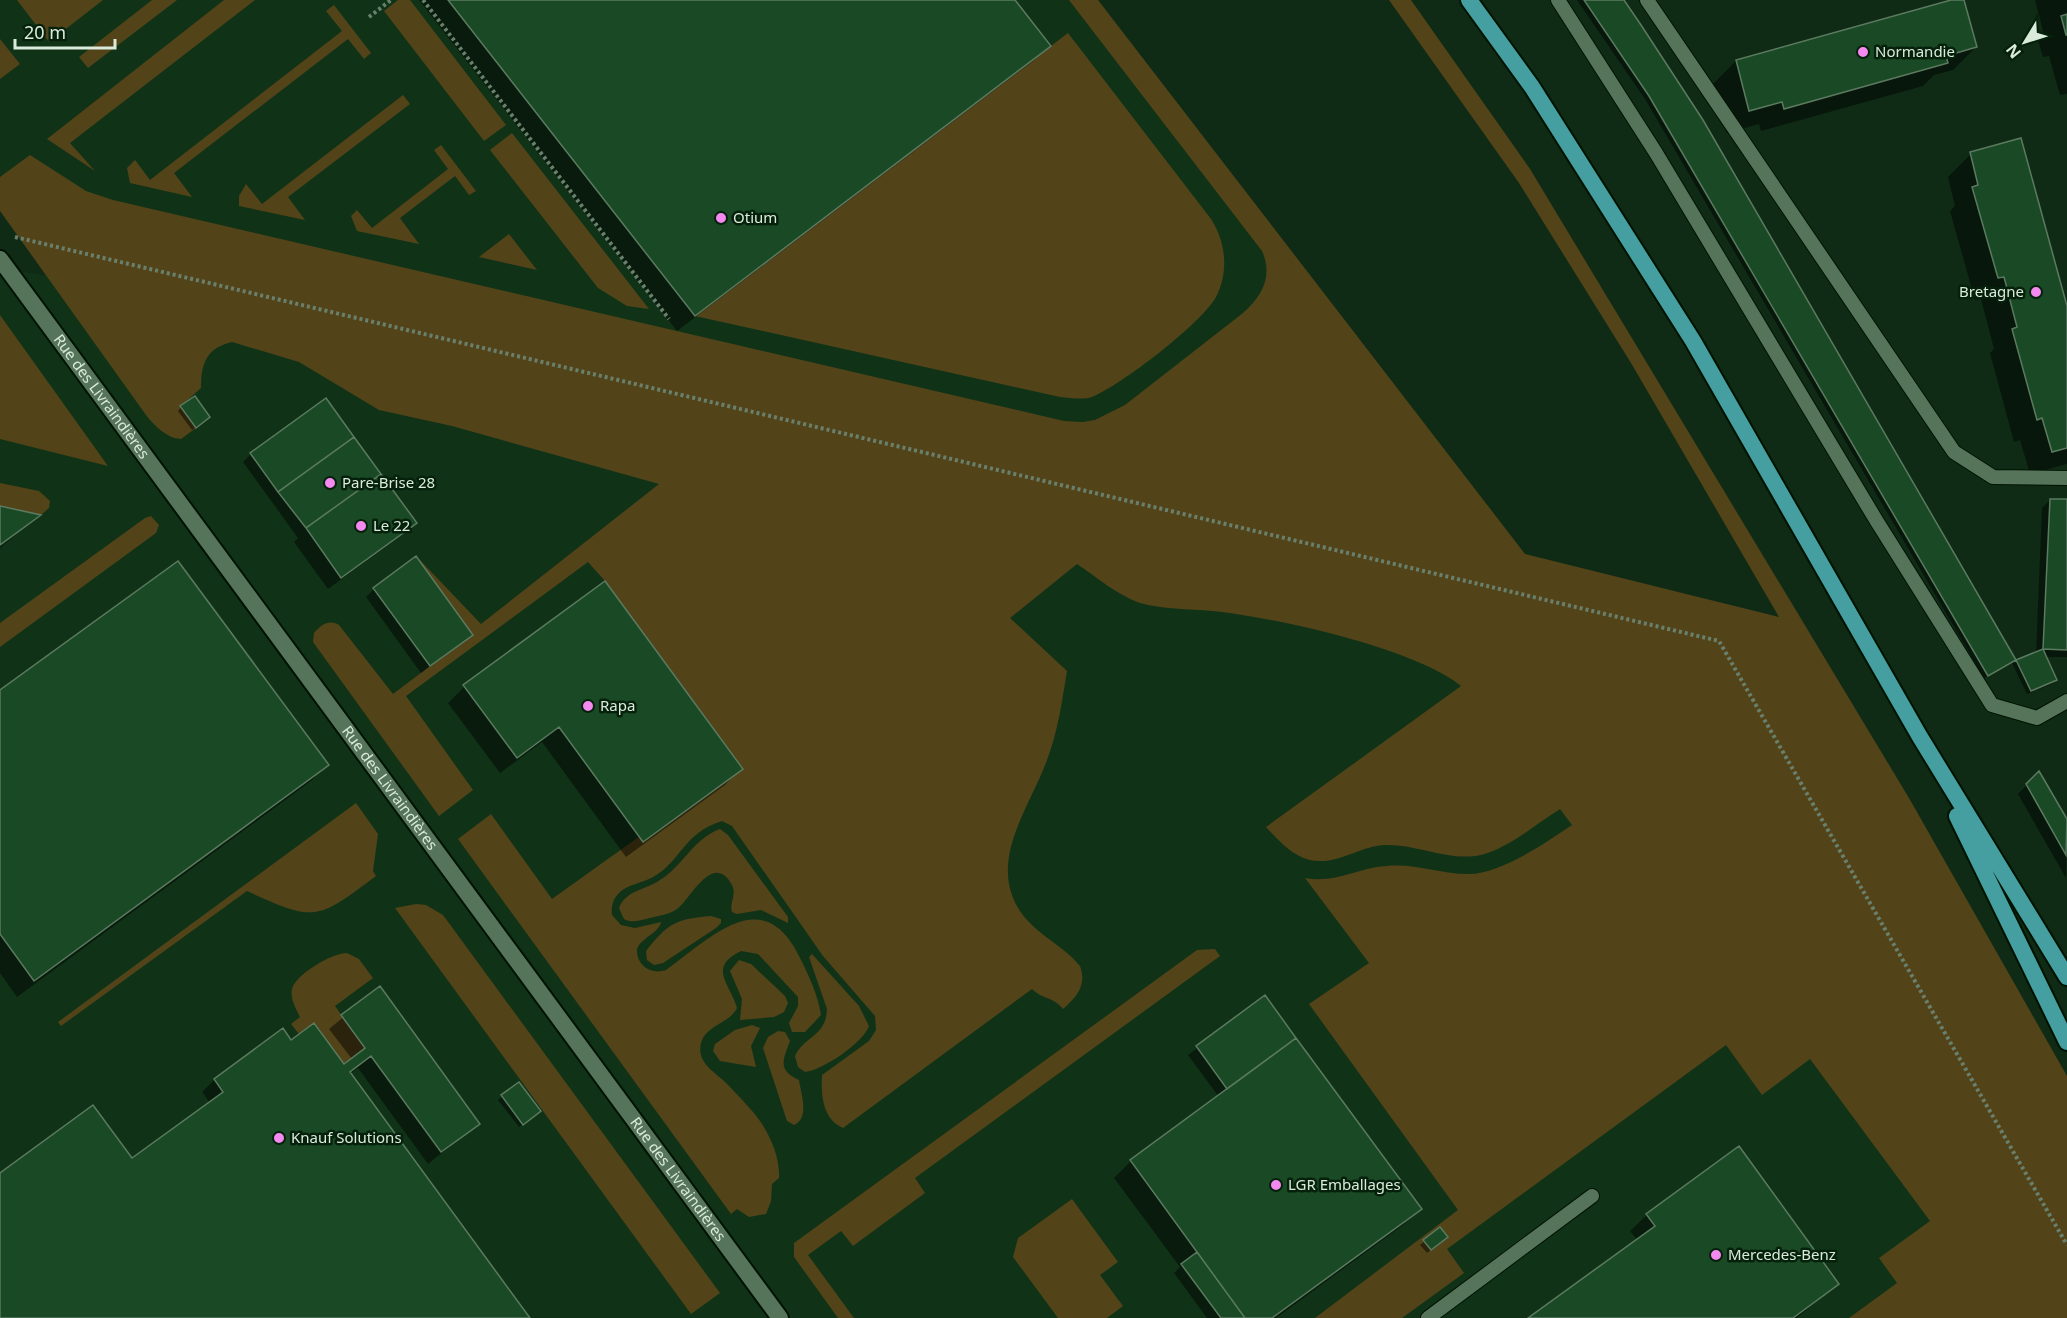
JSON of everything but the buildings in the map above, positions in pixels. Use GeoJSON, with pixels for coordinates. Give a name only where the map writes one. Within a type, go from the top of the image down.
{"type":"FeatureCollection","features":[{"type":"Feature","properties":{"kind":"main road"},"geometry":{"type":"LineString","coordinates":[[1469,0],[1532,87],[1693,341],[1920,737],[2067,977]]}},
{"type":"Feature","properties":{"kind":"main road"},"geometry":{"type":"LineString","coordinates":[[1920,737],[2067,1042]]}},
{"type":"Feature","properties":{"kind":"street","name":"Rue des Livraindières"},"geometry":{"type":"LineString","coordinates":[[0,259],[780,1318]]}},
{"type":"Feature","properties":{"kind":"lane"},"geometry":{"type":"LineString","coordinates":[[1558,0],[1656,153],[1875,520],[1992,705],[2037,718],[2067,701]]}},
{"type":"Feature","properties":{"kind":"lane"},"geometry":{"type":"LineString","coordinates":[[1647,0],[1954,452],[1993,477],[2067,478]]}},
{"type":"Feature","properties":{"kind":"lane"},"geometry":{"type":"LineString","coordinates":[[1428,1318],[1592,1196]]}},
{"type":"Feature","properties":{"kind":"path"},"geometry":{"type":"LineString","coordinates":[[369,17],[391,0]]}},
{"type":"Feature","properties":{"kind":"path"},"geometry":{"type":"LineString","coordinates":[[423,0],[669,319]]}},
{"type":"Feature","properties":{"kind":"path"},"geometry":{"type":"LineString","coordinates":[[12,236],[1719,641],[2067,1245]]}},
{"type":"Feature","properties":{"kind":"shaded area"},"geometry":{"type":"Polygon","coordinates":[[[0,0],[1098,0],[1525,554],[0,211],[0,0]]]}},
{"type":"Feature","properties":{"kind":"shaded area"},"geometry":{"type":"Polygon","coordinates":[[[17,0],[103,0],[49,42],[17,0]]]}},
{"type":"Feature","properties":{"kind":"shaded area"},"geometry":{"type":"Polygon","coordinates":[[[152,0],[177,0],[88,68],[79,57],[152,0]]]}},
{"type":"Feature","properties":{"kind":"shaded area"},"geometry":{"type":"Polygon","coordinates":[[[224,0],[255,0],[70,143],[95,171],[47,139],[224,0]]]}},
{"type":"Feature","properties":{"kind":"shaded area"},"geometry":{"type":"Polygon","coordinates":[[[398,0],[410,0],[506,125],[484,141],[384,11],[398,0]]]}},
{"type":"Feature","properties":{"kind":"shaded area"},"geometry":{"type":"Polygon","coordinates":[[[1069,0],[1098,0],[1525,554],[1779,617],[1631,363],[1519,183],[1389,0],[1411,0],[1530,169],[1909,798],[2067,1076],[2067,1318],[1849,1318],[1897,1283],[1879,1258],[1930,1221],[1810,1059],[1762,1095],[1726,1045],[1447,1249],[1464,1273],[1402,1318],[1315,1318],[1458,1210],[1309,1004],[1369,963],[1305,878],[1326,879],[1375,867],[1396,865],[1458,874],[1481,873],[1522,856],[1572,825],[1560,809],[1502,847],[1469,857],[1445,855],[1397,845],[1375,846],[1339,858],[1320,861],[1297,855],[1266,827],[1461,686],[1439,672],[1412,660],[1347,638],[1248,616],[1148,605],[1111,588],[1077,564],[1010,618],[1067,671],[1054,738],[1040,778],[1015,834],[1008,873],[1011,892],[1026,919],[1080,966],[1081,985],[1073,1000],[1063,1009],[1056,1002],[1032,989],[843,1128],[831,1119],[824,1105],[822,1075],[869,1041],[876,1030],[875,1016],[823,956],[732,826],[722,821],[709,826],[690,840],[662,871],[623,890],[614,900],[612,915],[621,925],[635,928],[661,922],[660,926],[637,949],[639,960],[650,970],[666,970],[718,932],[736,923],[753,920],[770,923],[785,935],[800,958],[813,986],[821,1015],[805,1032],[792,1032],[789,1023],[798,1006],[798,997],[758,954],[741,951],[725,964],[724,976],[737,1008],[729,1018],[712,1028],[704,1037],[701,1043],[701,1056],[704,1062],[760,1121],[774,1148],[779,1170],[779,1178],[772,1184],[771,1201],[766,1214],[749,1217],[737,1209],[731,1214],[458,839],[491,814],[552,899],[640,836],[644,842],[743,768],[605,581],[588,562],[406,696],[473,790],[439,816],[313,642],[314,633],[322,625],[332,623],[339,625],[393,694],[430,666],[416,556],[481,624],[659,484],[452,426],[379,410],[299,362],[232,342],[216,348],[207,358],[202,372],[201,388],[181,406],[196,428],[181,439],[170,436],[146,415],[0,211],[0,177],[30,155],[86,191],[113,200],[1064,421],[1095,420],[1125,405],[1243,313],[1261,292],[1266,277],[1266,268],[1262,251],[1069,0]]]}},
{"type":"Feature","properties":{"kind":"shaded area"},"geometry":{"type":"Polygon","coordinates":[[[334,5],[371,53],[364,59],[348,39],[174,173],[192,197],[130,183],[127,168],[135,160],[150,180],[342,31],[326,11],[334,5]]]}},
{"type":"Feature","properties":{"kind":"shaded area"},"geometry":{"type":"Polygon","coordinates":[[[1068,33],[1211,219],[1223,247],[1223,278],[1216,297],[1195,322],[1159,353],[1105,391],[1080,399],[1060,397],[695,316],[1068,33]]]}},
{"type":"Feature","properties":{"kind":"shaded area"},"geometry":{"type":"Polygon","coordinates":[[[0,39],[20,64],[0,79],[0,39]]]}},
{"type":"Feature","properties":{"kind":"shaded area"},"geometry":{"type":"Polygon","coordinates":[[[403,95],[410,104],[288,197],[305,220],[239,206],[239,196],[246,184],[262,204],[403,95]]]}},
{"type":"Feature","properties":{"kind":"shaded area"},"geometry":{"type":"Polygon","coordinates":[[[512,133],[649,309],[627,306],[598,288],[490,150],[512,133]]]}},
{"type":"Feature","properties":{"kind":"shaded area"},"geometry":{"type":"Polygon","coordinates":[[[441,145],[476,191],[469,195],[455,176],[400,218],[419,244],[357,231],[351,216],[357,210],[372,228],[448,169],[434,150],[441,145]]]}},
{"type":"Feature","properties":{"kind":"shaded area"},"geometry":{"type":"Polygon","coordinates":[[[509,234],[537,270],[479,257],[509,234]]]}},
{"type":"Feature","properties":{"kind":"shaded area"},"geometry":{"type":"Polygon","coordinates":[[[0,268],[106,286],[1560,616],[2026,1318],[0,1318],[0,268]]]}},
{"type":"Feature","properties":{"kind":"shaded area"},"geometry":{"type":"Polygon","coordinates":[[[0,315],[108,466],[0,439],[0,315]]]}},
{"type":"Feature","properties":{"kind":"shaded area"},"geometry":{"type":"Polygon","coordinates":[[[0,483],[39,491],[50,501],[49,508],[41,515],[0,506],[0,483]]]}},
{"type":"Feature","properties":{"kind":"shaded area"},"geometry":{"type":"Polygon","coordinates":[[[151,516],[159,525],[156,533],[0,647],[0,623],[145,518],[151,516]]]}},
{"type":"Feature","properties":{"kind":"shaded area"},"geometry":{"type":"Polygon","coordinates":[[[356,803],[378,834],[373,871],[376,876],[356,891],[327,909],[302,912],[247,891],[61,1026],[58,1022],[356,803]]]}},
{"type":"Feature","properties":{"kind":"shaded area"},"geometry":{"type":"Polygon","coordinates":[[[720,829],[728,835],[788,917],[788,923],[761,910],[737,914],[732,912],[734,892],[732,885],[725,876],[717,873],[702,880],[674,911],[637,921],[624,919],[619,908],[626,897],[668,874],[702,839],[720,829]]]}},
{"type":"Feature","properties":{"kind":"shaded area"},"geometry":{"type":"Polygon","coordinates":[[[416,904],[426,905],[443,915],[720,1293],[691,1314],[395,908],[416,904]]]}},
{"type":"Feature","properties":{"kind":"shaded area"},"geometry":{"type":"Polygon","coordinates":[[[711,916],[721,919],[721,923],[716,928],[663,963],[654,965],[647,960],[646,951],[667,928],[681,921],[711,916]]]}},
{"type":"Feature","properties":{"kind":"shaded area"},"geometry":{"type":"Polygon","coordinates":[[[1215,949],[1220,956],[915,1178],[925,1193],[853,1246],[841,1231],[808,1255],[854,1318],[838,1318],[794,1257],[794,1243],[1197,950],[1215,949]]]}},
{"type":"Feature","properties":{"kind":"shaded area"},"geometry":{"type":"Polygon","coordinates":[[[347,953],[359,959],[373,978],[335,1006],[365,1048],[344,1064],[315,1023],[299,1034],[291,1024],[300,1017],[292,996],[295,983],[315,965],[347,953]]]}},
{"type":"Feature","properties":{"kind":"shaded area"},"geometry":{"type":"Polygon","coordinates":[[[812,954],[859,1006],[869,1026],[859,1040],[842,1055],[805,1072],[798,1067],[795,1056],[799,1049],[819,1031],[826,1018],[827,1009],[809,957],[812,954]]]}},
{"type":"Feature","properties":{"kind":"shaded area"},"geometry":{"type":"Polygon","coordinates":[[[739,960],[751,964],[785,996],[788,1003],[784,1012],[774,1017],[740,1020],[742,999],[730,971],[739,960]]]}},
{"type":"Feature","properties":{"kind":"shaded area"},"geometry":{"type":"Polygon","coordinates":[[[752,1025],[760,1028],[751,1046],[756,1067],[720,1061],[713,1051],[715,1044],[735,1030],[752,1025]]]}},
{"type":"Feature","properties":{"kind":"shaded area"},"geometry":{"type":"Polygon","coordinates":[[[778,1031],[785,1032],[790,1041],[784,1058],[784,1068],[799,1080],[803,1099],[802,1117],[794,1125],[787,1121],[763,1048],[768,1037],[778,1031]]]}},
{"type":"Feature","properties":{"kind":"shaded area"},"geometry":{"type":"Polygon","coordinates":[[[1072,1199],[1118,1262],[1100,1275],[1123,1306],[1107,1318],[1058,1318],[1013,1257],[1018,1238],[1072,1199]]]}},
{"type":"Feature","properties":{"kind":"place","name":"Normandie"},"geometry":{"type":"Point","coordinates":[1863,52]}},
{"type":"Feature","properties":{"kind":"place","name":"Otium"},"geometry":{"type":"Point","coordinates":[721,218]}},
{"type":"Feature","properties":{"kind":"place","name":"Bretagne"},"geometry":{"type":"Point","coordinates":[2036,292]}},
{"type":"Feature","properties":{"kind":"place","name":"Pare-Brise 28"},"geometry":{"type":"Point","coordinates":[330,483]}},
{"type":"Feature","properties":{"kind":"place","name":"Le 22"},"geometry":{"type":"Point","coordinates":[361,526]}},
{"type":"Feature","properties":{"kind":"place","name":"Rapa"},"geometry":{"type":"Point","coordinates":[588,706]}},
{"type":"Feature","properties":{"kind":"place","name":"Knauf Solutions"},"geometry":{"type":"Point","coordinates":[279,1138]}},
{"type":"Feature","properties":{"kind":"place","name":"LGR Emballages"},"geometry":{"type":"Point","coordinates":[1276,1185]}},
{"type":"Feature","properties":{"kind":"place","name":"Mercedes-Benz"},"geometry":{"type":"Point","coordinates":[1716,1255]}}]}
